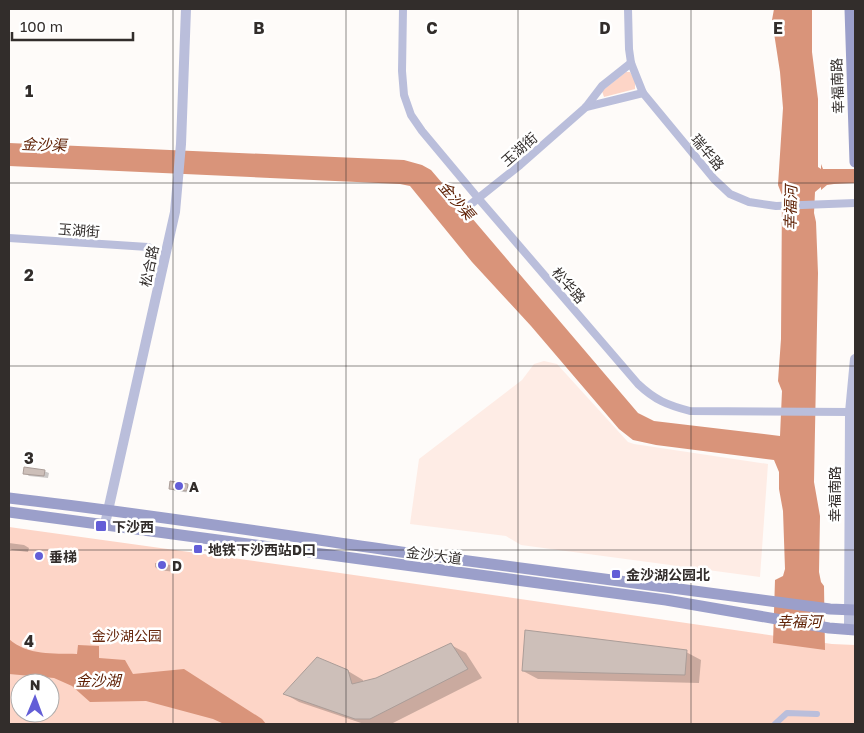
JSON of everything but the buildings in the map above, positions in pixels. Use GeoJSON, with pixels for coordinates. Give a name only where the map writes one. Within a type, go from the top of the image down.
{"type":"FeatureCollection","features":[{"type":"Feature","properties":{"kind":"main road","name":"幸福南路"},"geometry":{"type":"LineString","coordinates":[[850,9],[855,162]]}},
{"type":"Feature","properties":{"kind":"main road","name":"金沙大道"},"geometry":{"type":"LineString","coordinates":[[9,498],[108,509],[491,564],[830,609],[852,610]]}},
{"type":"Feature","properties":{"kind":"main road","name":"金沙大道"},"geometry":{"type":"LineString","coordinates":[[9,512],[666,600],[759,618],[852,630]]}},
{"type":"Feature","properties":{"kind":"street","name":"松合路"},"geometry":{"type":"LineString","coordinates":[[105,524],[175,212],[181,144],[186,9]]}},
{"type":"Feature","properties":{"kind":"street","name":"松华路"},"geometry":{"type":"LineString","coordinates":[[403,9],[402,71],[404,95],[411,115],[478,198],[651,396],[668,405],[690,411],[850,412]]}},
{"type":"Feature","properties":{"kind":"street","name":"瑞华路"},"geometry":{"type":"LineString","coordinates":[[628,9],[631,63],[643,93],[714,179],[730,194],[749,202],[776,206],[855,203]]}},
{"type":"Feature","properties":{"kind":"street","name":"玉湖街"},"geometry":{"type":"LineString","coordinates":[[466,208],[520,165],[586,107],[602,86],[631,63]]}},
{"type":"Feature","properties":{"kind":"street","name":"玉湖街"},"geometry":{"type":"LineString","coordinates":[[586,107],[643,93]]}},
{"type":"Feature","properties":{"kind":"street","name":"玉湖街"},"geometry":{"type":"LineString","coordinates":[[9,238],[148,247]]}},
{"type":"Feature","properties":{"kind":"street","name":"幸福南路"},"geometry":{"type":"LineString","coordinates":[[852,630],[850,412],[855,359]]}},
{"type":"Feature","properties":{"kind":"street"},"geometry":{"type":"LineString","coordinates":[[775,724],[787,714],[816,714]]}},
{"type":"Feature","properties":{"kind":"shaded area"},"geometry":{"type":"Polygon","coordinates":[[[544,361],[557,364],[628,442],[768,464],[760,577],[521,545],[506,536],[410,524],[419,459],[522,380],[534,364],[544,361]]]}},
{"type":"Feature","properties":{"kind":"green space"},"geometry":{"type":"Polygon","coordinates":[[[626,72],[630,72],[635,81],[635,89],[604,97],[602,91],[626,72]]]}},
{"type":"Feature","properties":{"kind":"green space","name":"金沙湖公园"},"geometry":{"type":"Polygon","coordinates":[[[9,527],[832,644],[855,645],[855,724],[9,724],[9,527]]]}},
{"type":"Feature","properties":{"kind":"water","name":"幸福河"},"geometry":{"type":"Polygon","coordinates":[[[774,9],[812,9],[812,52],[818,99],[818,167],[821,169],[821,164],[823,169],[855,169],[855,183],[827,185],[815,192],[814,213],[818,273],[814,482],[820,516],[819,572],[824,586],[825,650],[773,643],[775,580],[783,576],[785,569],[783,511],[779,489],[779,472],[774,460],[656,445],[633,440],[619,429],[531,326],[472,262],[410,186],[9,166],[9,143],[404,160],[422,165],[431,170],[638,413],[654,421],[780,436],[782,391],[778,381],[781,339],[782,195],[778,185],[783,108],[772,20],[774,9]]]}},
{"type":"Feature","properties":{"kind":"water","name":"金沙湖"},"geometry":{"type":"Polygon","coordinates":[[[9,639],[24,648],[50,653],[77,654],[78,645],[99,646],[99,658],[125,660],[133,674],[184,669],[262,719],[266,724],[224,724],[213,719],[146,701],[90,702],[72,686],[60,681],[60,673],[9,674],[9,639]]]}},
{"type":"Feature","properties":{"kind":"place","name":"A"},"geometry":{"type":"Point","coordinates":[179,486]}},
{"type":"Feature","properties":{"kind":"place","name":"下沙西"},"geometry":{"type":"Point","coordinates":[101,526]}},
{"type":"Feature","properties":{"kind":"place","name":"地铁下沙西站D口"},"geometry":{"type":"Point","coordinates":[198,549]}},
{"type":"Feature","properties":{"kind":"place","name":"垂梯"},"geometry":{"type":"Point","coordinates":[39,556]}},
{"type":"Feature","properties":{"kind":"place","name":"D"},"geometry":{"type":"Point","coordinates":[162,565]}},
{"type":"Feature","properties":{"kind":"place","name":"金沙湖公园北"},"geometry":{"type":"Point","coordinates":[616,574]}},
{"type":"Feature","properties":{"kind":"water label","name":"金沙渠"},"geometry":{"type":"Point","coordinates":[44,144]}},
{"type":"Feature","properties":{"kind":"water label","name":"金沙渠"},"geometry":{"type":"Point","coordinates":[457,200]}}]}
